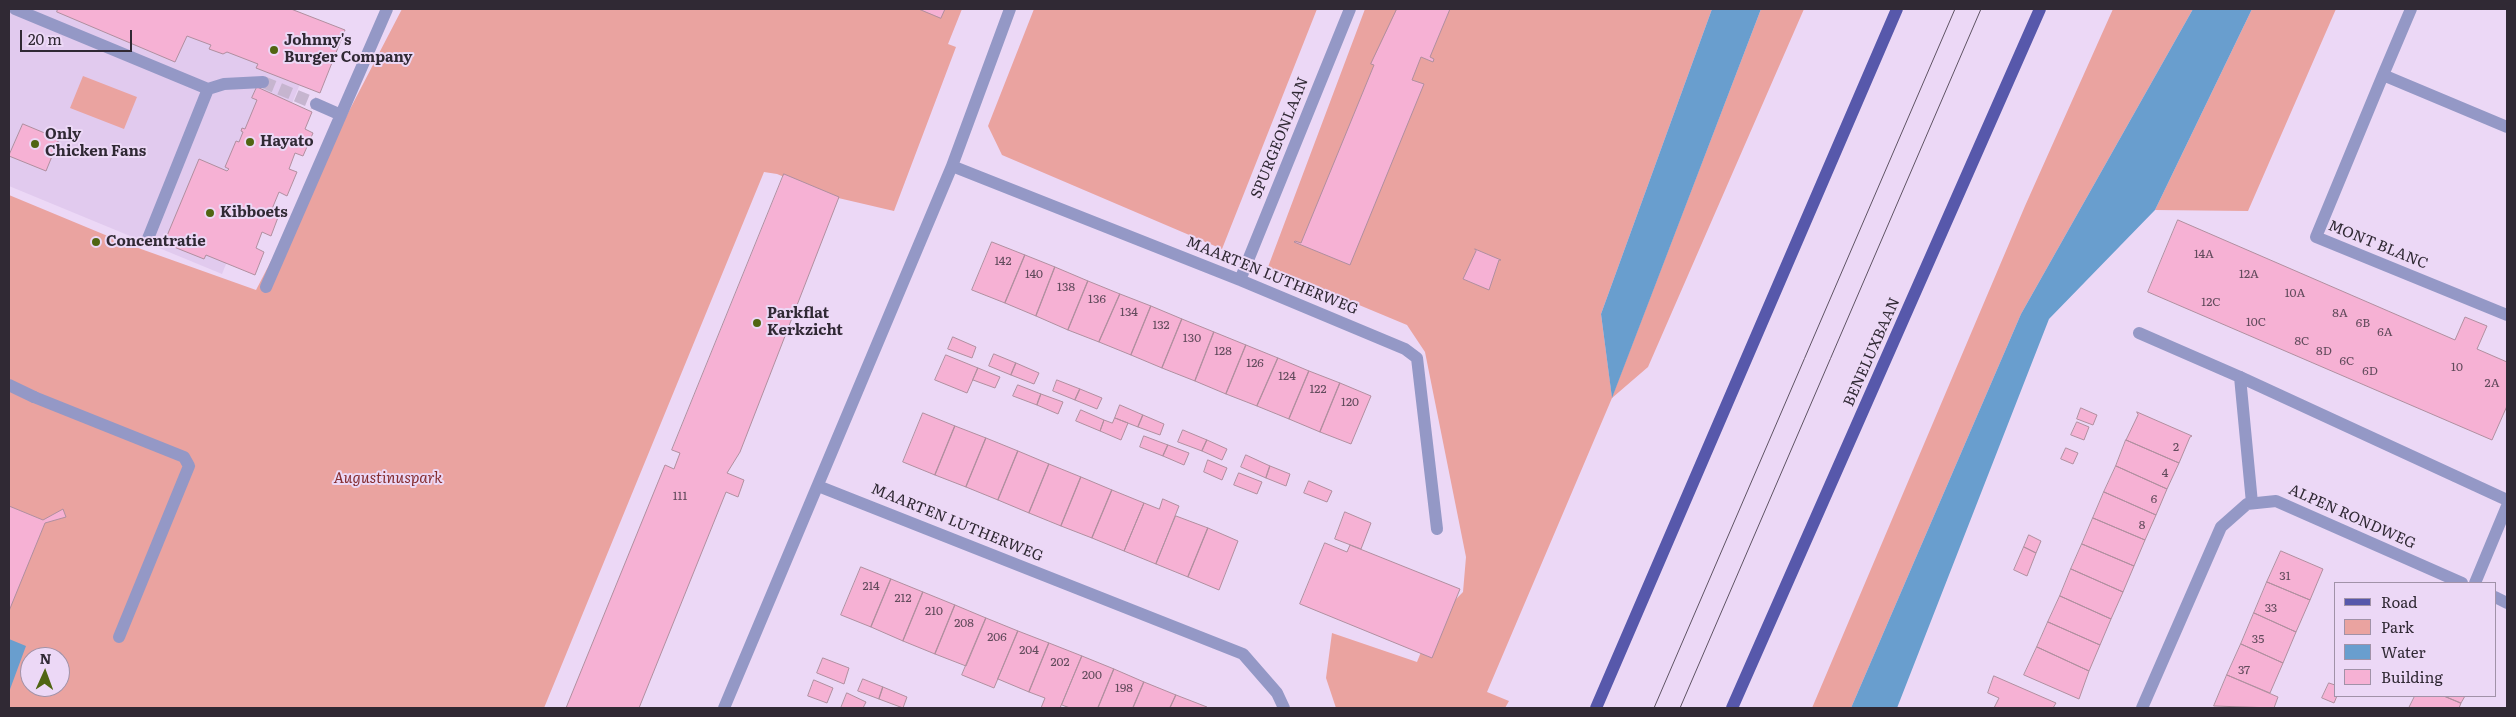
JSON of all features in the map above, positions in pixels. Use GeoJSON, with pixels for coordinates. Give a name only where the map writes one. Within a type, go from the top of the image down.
{"type":"FeatureCollection","features":[{"type":"Feature","properties":{"kind":"main road"},"geometry":{"type":"LineString","coordinates":[[1596,708],[1897,9]]}},
{"type":"Feature","properties":{"kind":"main road","name":"BENELUXBAAN"},"geometry":{"type":"LineString","coordinates":[[1732,708],[2040,9]]}},
{"type":"Feature","properties":{"kind":"street"},"geometry":{"type":"LineString","coordinates":[[15,9],[208,89],[224,84],[263,82]]}},
{"type":"Feature","properties":{"kind":"street"},"geometry":{"type":"LineString","coordinates":[[266,287],[386,9]]}},
{"type":"Feature","properties":{"kind":"street"},"geometry":{"type":"LineString","coordinates":[[724,708],[952,166],[1010,9]]}},
{"type":"Feature","properties":{"kind":"street","name":"SPURGEONLAAN"},"geometry":{"type":"LineString","coordinates":[[1240,280],[1350,9]]}},
{"type":"Feature","properties":{"kind":"street","name":"MONT BLANC"},"geometry":{"type":"LineString","coordinates":[[2411,9],[2316,237],[2507,315]]}},
{"type":"Feature","properties":{"kind":"street"},"geometry":{"type":"LineString","coordinates":[[2383,75],[2507,127]]}},
{"type":"Feature","properties":{"kind":"street"},"geometry":{"type":"LineString","coordinates":[[147,241],[208,89]]}},
{"type":"Feature","properties":{"kind":"street"},"geometry":{"type":"LineString","coordinates":[[316,104],[341,115]]}},
{"type":"Feature","properties":{"kind":"street","name":"MAARTEN LUTHERWEG"},"geometry":{"type":"LineString","coordinates":[[952,166],[1240,280],[1405,349],[1417,358],[1437,529]]}},
{"type":"Feature","properties":{"kind":"street"},"geometry":{"type":"LineString","coordinates":[[2139,333],[2507,500]]}},
{"type":"Feature","properties":{"kind":"street"},"geometry":{"type":"LineString","coordinates":[[2142,708],[2221,527],[2247,504],[2252,503],[2240,378]]}},
{"type":"Feature","properties":{"kind":"street"},"geometry":{"type":"LineString","coordinates":[[9,386],[184,457],[189,466],[119,637]]}},
{"type":"Feature","properties":{"kind":"street","name":"MAARTEN LUTHERWEG"},"geometry":{"type":"LineString","coordinates":[[818,486],[1243,654],[1277,693],[1284,708]]}},
{"type":"Feature","properties":{"kind":"street","name":"ALPEN RONDWEG"},"geometry":{"type":"LineString","coordinates":[[2252,503],[2276,502],[2460,582]]}},
{"type":"Feature","properties":{"kind":"street"},"geometry":{"type":"LineString","coordinates":[[2474,582],[2507,506]]}},
{"type":"Feature","properties":{"kind":"shaded area"},"geometry":{"type":"Polygon","coordinates":[[[9,9],[179,9],[309,62],[222,274],[9,186],[9,9]]]}},
{"type":"Feature","properties":{"kind":"green space","name":"Augustinuspark"},"geometry":{"type":"Polygon","coordinates":[[[402,9],[962,9],[948,44],[956,47],[894,211],[834,197],[777,174],[764,172],[544,708],[9,708],[9,195],[127,244],[256,290],[402,9]]]}},
{"type":"Feature","properties":{"kind":"green space"},"geometry":{"type":"Polygon","coordinates":[[[1034,9],[1317,9],[1222,249],[1002,155],[988,126],[1034,9]]]}},
{"type":"Feature","properties":{"kind":"green space"},"geometry":{"type":"Polygon","coordinates":[[[1365,9],[1712,9],[1601,314],[1612,397],[1761,9],[1804,9],[1648,367],[1612,398],[1487,692],[1509,701],[1505,708],[1336,708],[1326,678],[1332,633],[1417,662],[1440,605],[1453,602],[1463,592],[1466,557],[1425,352],[1407,325],[1268,267],[1365,9]]]}},
{"type":"Feature","properties":{"kind":"green space"},"geometry":{"type":"Polygon","coordinates":[[[2113,9],[2193,9],[2021,314],[1851,708],[1812,708],[2025,206],[2113,9]]]}},
{"type":"Feature","properties":{"kind":"green space"},"geometry":{"type":"Polygon","coordinates":[[[2252,9],[2336,9],[2248,211],[2155,210],[2252,9]]]}},
{"type":"Feature","properties":{"kind":"green space"},"geometry":{"type":"Polygon","coordinates":[[[83,76],[137,97],[124,129],[70,108],[83,76]]]}},
{"type":"Feature","properties":{"kind":"water"},"geometry":{"type":"Polygon","coordinates":[[[1712,9],[1761,9],[1612,398],[1601,314],[1712,9]]]}},
{"type":"Feature","properties":{"kind":"water"},"geometry":{"type":"Polygon","coordinates":[[[2193,9],[2252,9],[2155,210],[2049,319],[1897,708],[1851,708],[2021,314],[2193,9]]]}},
{"type":"Feature","properties":{"kind":"water"},"geometry":{"type":"Polygon","coordinates":[[[9,639],[26,646],[20,647],[20,662],[9,692],[9,639]]]}},
{"type":"Feature","properties":{"kind":"building"},"geometry":{"type":"Polygon","coordinates":[[[58,9],[291,9],[345,30],[320,93],[256,68],[258,64],[227,52],[223,54],[209,49],[211,45],[187,36],[175,62],[57,12],[58,9]]]}},
{"type":"Feature","properties":{"kind":"building"},"geometry":{"type":"Polygon","coordinates":[[[919,9],[945,9],[941,18],[919,9]]]}},
{"type":"Feature","properties":{"kind":"building"},"geometry":{"type":"Polygon","coordinates":[[[1397,9],[1450,9],[1430,57],[1434,59],[1433,62],[1421,57],[1412,80],[1424,84],[1350,265],[1294,242],[1301,243],[1374,65],[1371,64],[1397,9]]]}},
{"type":"Feature","properties":{"kind":"building"},"geometry":{"type":"Polygon","coordinates":[[[257,87],[312,112],[305,129],[313,133],[303,156],[295,153],[289,169],[297,172],[287,196],[279,192],[272,209],[280,212],[271,236],[262,232],[256,248],[264,252],[255,275],[206,255],[204,259],[164,243],[199,159],[227,171],[229,169],[225,167],[236,141],[239,142],[243,132],[241,131],[242,128],[245,129],[257,100],[252,98],[257,87]]]}},
{"type":"Feature","properties":{"kind":"building"},"geometry":{"type":"Polygon","coordinates":[[[23,124],[59,139],[46,171],[9,156],[23,124]]]}},
{"type":"Feature","properties":{"kind":"building","name":"Parkflat Kerkzicht"},"geometry":{"type":"Polygon","coordinates":[[[784,174],[839,197],[740,452],[727,473],[744,480],[738,497],[726,492],[639,708],[566,708],[665,465],[674,469],[680,453],[672,450],[784,174]]]}},
{"type":"Feature","properties":{"kind":"building"},"geometry":{"type":"Polygon","coordinates":[[[2178,220],[2455,340],[2465,317],[2487,326],[2477,349],[2507,362],[2507,406],[2492,440],[2148,292],[2178,220]]]}},
{"type":"Feature","properties":{"kind":"building"},"geometry":{"type":"Polygon","coordinates":[[[992,242],[1025,255],[1005,303],[972,290],[992,242]]]}},
{"type":"Feature","properties":{"kind":"building"},"geometry":{"type":"Polygon","coordinates":[[[1475,249],[1501,260],[1499,260],[1489,290],[1463,279],[1476,251],[1475,249]]]}},
{"type":"Feature","properties":{"kind":"building"},"geometry":{"type":"Polygon","coordinates":[[[1025,255],[1055,267],[1036,316],[1005,303],[1025,255]]]}},
{"type":"Feature","properties":{"kind":"building"},"geometry":{"type":"Polygon","coordinates":[[[1055,267],[1088,281],[1068,330],[1036,316],[1055,267]]]}},
{"type":"Feature","properties":{"kind":"building"},"geometry":{"type":"Polygon","coordinates":[[[1088,281],[1120,294],[1099,342],[1068,330],[1088,281]]]}},
{"type":"Feature","properties":{"kind":"building"},"geometry":{"type":"Polygon","coordinates":[[[1120,294],[1151,306],[1131,355],[1099,342],[1120,294]]]}},
{"type":"Feature","properties":{"kind":"building"},"geometry":{"type":"Polygon","coordinates":[[[1151,306],[1182,319],[1162,368],[1131,355],[1151,306]]]}},
{"type":"Feature","properties":{"kind":"building"},"geometry":{"type":"Polygon","coordinates":[[[1182,319],[1214,332],[1195,381],[1162,368],[1182,319]]]}},
{"type":"Feature","properties":{"kind":"building"},"geometry":{"type":"Polygon","coordinates":[[[1214,332],[1246,345],[1226,394],[1195,381],[1214,332]]]}},
{"type":"Feature","properties":{"kind":"building"},"geometry":{"type":"Polygon","coordinates":[[[953,337],[976,347],[972,358],[948,349],[953,337]]]}},
{"type":"Feature","properties":{"kind":"building"},"geometry":{"type":"Polygon","coordinates":[[[1246,345],[1278,358],[1257,406],[1226,394],[1246,345]]]}},
{"type":"Feature","properties":{"kind":"building"},"geometry":{"type":"Polygon","coordinates":[[[994,354],[1016,363],[1011,375],[989,366],[994,354]]]}},
{"type":"Feature","properties":{"kind":"building"},"geometry":{"type":"Polygon","coordinates":[[[946,355],[978,368],[967,393],[935,380],[946,355]]]}},
{"type":"Feature","properties":{"kind":"building"},"geometry":{"type":"Polygon","coordinates":[[[1278,358],[1309,371],[1289,419],[1257,406],[1278,358]]]}},
{"type":"Feature","properties":{"kind":"building"},"geometry":{"type":"Polygon","coordinates":[[[1016,363],[1039,373],[1034,384],[1011,375],[1016,363]]]}},
{"type":"Feature","properties":{"kind":"building"},"geometry":{"type":"Polygon","coordinates":[[[978,368],[1000,377],[995,388],[973,380],[978,368]]]}},
{"type":"Feature","properties":{"kind":"building"},"geometry":{"type":"Polygon","coordinates":[[[1309,371],[1340,383],[1320,432],[1289,419],[1309,371]]]}},
{"type":"Feature","properties":{"kind":"building"},"geometry":{"type":"Polygon","coordinates":[[[1057,380],[1080,389],[1075,400],[1053,391],[1057,380]]]}},
{"type":"Feature","properties":{"kind":"building"},"geometry":{"type":"Polygon","coordinates":[[[1340,383],[1371,396],[1351,444],[1320,432],[1340,383]]]}},
{"type":"Feature","properties":{"kind":"building"},"geometry":{"type":"Polygon","coordinates":[[[1018,385],[1041,394],[1037,405],[1013,396],[1018,385]]]}},
{"type":"Feature","properties":{"kind":"building"},"geometry":{"type":"Polygon","coordinates":[[[1080,389],[1102,398],[1097,409],[1075,400],[1080,389]]]}},
{"type":"Feature","properties":{"kind":"building"},"geometry":{"type":"Polygon","coordinates":[[[1041,394],[1063,402],[1058,414],[1037,405],[1041,394]]]}},
{"type":"Feature","properties":{"kind":"building"},"geometry":{"type":"Polygon","coordinates":[[[1120,405],[1143,415],[1138,427],[1115,418],[1120,405]]]}},
{"type":"Feature","properties":{"kind":"building"},"geometry":{"type":"Polygon","coordinates":[[[2081,408],[2097,415],[2093,425],[2077,419],[2081,408]]]}},
{"type":"Feature","properties":{"kind":"building"},"geometry":{"type":"Polygon","coordinates":[[[1081,410],[1104,420],[1100,431],[1076,421],[1081,410]]]}},
{"type":"Feature","properties":{"kind":"building"},"geometry":{"type":"Polygon","coordinates":[[[2137,412],[2192,436],[2179,463],[2126,440],[2138,415],[2137,412]]]}},
{"type":"Feature","properties":{"kind":"building"},"geometry":{"type":"Polygon","coordinates":[[[923,413],[955,426],[935,475],[903,462],[923,413]]]}},
{"type":"Feature","properties":{"kind":"building"},"geometry":{"type":"Polygon","coordinates":[[[1143,415],[1164,424],[1160,435],[1138,427],[1143,415]]]}},
{"type":"Feature","properties":{"kind":"building"},"geometry":{"type":"Polygon","coordinates":[[[1115,418],[1128,423],[1121,440],[1100,431],[1104,420],[1112,423],[1115,418]]]}},
{"type":"Feature","properties":{"kind":"building"},"geometry":{"type":"Polygon","coordinates":[[[2077,422],[2089,427],[2084,440],[2071,435],[2077,422]]]}},
{"type":"Feature","properties":{"kind":"building"},"geometry":{"type":"Polygon","coordinates":[[[955,426],[986,438],[966,487],[935,475],[955,426]]]}},
{"type":"Feature","properties":{"kind":"building"},"geometry":{"type":"Polygon","coordinates":[[[1183,430],[1207,440],[1202,451],[1178,442],[1183,430]]]}},
{"type":"Feature","properties":{"kind":"building"},"geometry":{"type":"Polygon","coordinates":[[[1144,436],[1168,445],[1163,456],[1140,447],[1144,436]]]}},
{"type":"Feature","properties":{"kind":"building"},"geometry":{"type":"Polygon","coordinates":[[[986,438],[1018,451],[998,500],[966,487],[986,438]]]}},
{"type":"Feature","properties":{"kind":"building"},"geometry":{"type":"Polygon","coordinates":[[[1207,440],[1227,449],[1222,460],[1202,451],[1207,440]]]}},
{"type":"Feature","properties":{"kind":"building"},"geometry":{"type":"Polygon","coordinates":[[[2126,440],[2179,463],[2167,489],[2116,466],[2126,440]]]}},
{"type":"Feature","properties":{"kind":"building"},"geometry":{"type":"Polygon","coordinates":[[[1168,445],[1189,453],[1184,465],[1163,456],[1168,445]]]}},
{"type":"Feature","properties":{"kind":"building"},"geometry":{"type":"Polygon","coordinates":[[[2066,448],[2078,453],[2073,464],[2061,459],[2066,448]]]}},
{"type":"Feature","properties":{"kind":"building"},"geometry":{"type":"Polygon","coordinates":[[[1018,451],[1049,464],[1029,513],[998,500],[1018,451]]]}},
{"type":"Feature","properties":{"kind":"building"},"geometry":{"type":"Polygon","coordinates":[[[1246,455],[1270,466],[1266,478],[1241,467],[1246,455]]]}},
{"type":"Feature","properties":{"kind":"building"},"geometry":{"type":"Polygon","coordinates":[[[1208,460],[1227,468],[1222,480],[1204,472],[1208,460]]]}},
{"type":"Feature","properties":{"kind":"building"},"geometry":{"type":"Polygon","coordinates":[[[1049,464],[1081,477],[1061,526],[1029,513],[1049,464]]]}},
{"type":"Feature","properties":{"kind":"building"},"geometry":{"type":"Polygon","coordinates":[[[1270,466],[1290,474],[1286,486],[1266,478],[1270,466]]]}},
{"type":"Feature","properties":{"kind":"building"},"geometry":{"type":"Polygon","coordinates":[[[2116,466],[2167,489],[2156,515],[2104,492],[2116,466]]]}},
{"type":"Feature","properties":{"kind":"building"},"geometry":{"type":"Polygon","coordinates":[[[1239,473],[1262,482],[1257,494],[1234,485],[1239,473]]]}},
{"type":"Feature","properties":{"kind":"building"},"geometry":{"type":"Polygon","coordinates":[[[1081,477],[1112,490],[1092,538],[1061,526],[1081,477]]]}},
{"type":"Feature","properties":{"kind":"building"},"geometry":{"type":"Polygon","coordinates":[[[1309,481],[1332,491],[1327,502],[1304,493],[1309,481]]]}},
{"type":"Feature","properties":{"kind":"building"},"geometry":{"type":"Polygon","coordinates":[[[1112,490],[1144,503],[1124,551],[1092,538],[1112,490]]]}},
{"type":"Feature","properties":{"kind":"building"},"geometry":{"type":"Polygon","coordinates":[[[2104,492],[2156,515],[2145,540],[2093,518],[2104,492]]]}},
{"type":"Feature","properties":{"kind":"building"},"geometry":{"type":"Polygon","coordinates":[[[1163,499],[1179,506],[1156,564],[1124,551],[1144,503],[1159,509],[1163,499]]]}},
{"type":"Feature","properties":{"kind":"building"},"geometry":{"type":"Polygon","coordinates":[[[9,506],[43,520],[63,509],[66,517],[45,523],[9,611],[9,506]]]}},
{"type":"Feature","properties":{"kind":"building"},"geometry":{"type":"Polygon","coordinates":[[[1345,512],[1371,523],[1361,549],[1335,539],[1345,512]]]}},
{"type":"Feature","properties":{"kind":"building"},"geometry":{"type":"Polygon","coordinates":[[[1176,516],[1208,528],[1188,577],[1156,564],[1176,516]]]}},
{"type":"Feature","properties":{"kind":"building"},"geometry":{"type":"Polygon","coordinates":[[[2093,518],[2145,540],[2134,566],[2082,544],[2093,518]]]}},
{"type":"Feature","properties":{"kind":"building"},"geometry":{"type":"Polygon","coordinates":[[[1208,528],[1238,541],[1219,590],[1188,577],[1208,528]]]}},
{"type":"Feature","properties":{"kind":"building"},"geometry":{"type":"Polygon","coordinates":[[[2029,535],[2041,541],[2036,553],[2024,547],[2029,535]]]}},
{"type":"Feature","properties":{"kind":"building"},"geometry":{"type":"Polygon","coordinates":[[[1325,543],[1347,552],[1350,545],[1460,589],[1432,658],[1300,604],[1325,543]]]}},
{"type":"Feature","properties":{"kind":"building"},"geometry":{"type":"Polygon","coordinates":[[[2082,544],[2134,566],[2123,592],[2071,569],[2082,544]]]}},
{"type":"Feature","properties":{"kind":"building"},"geometry":{"type":"Polygon","coordinates":[[[2024,547],[2036,553],[2027,576],[2014,570],[2024,547]]]}},
{"type":"Feature","properties":{"kind":"building"},"geometry":{"type":"Polygon","coordinates":[[[2281,551],[2323,569],[2310,600],[2267,582],[2281,551]]]}},
{"type":"Feature","properties":{"kind":"building"},"geometry":{"type":"Polygon","coordinates":[[[861,567],[891,579],[871,627],[841,615],[861,567]]]}},
{"type":"Feature","properties":{"kind":"building"},"geometry":{"type":"Polygon","coordinates":[[[2071,569],[2123,592],[2111,619],[2060,596],[2071,569]]]}},
{"type":"Feature","properties":{"kind":"building"},"geometry":{"type":"Polygon","coordinates":[[[891,579],[923,592],[903,641],[871,627],[891,579]]]}},
{"type":"Feature","properties":{"kind":"building"},"geometry":{"type":"Polygon","coordinates":[[[2267,582],[2310,600],[2296,632],[2254,613],[2267,582]]]}},
{"type":"Feature","properties":{"kind":"building"},"geometry":{"type":"Polygon","coordinates":[[[923,592],[955,605],[935,654],[903,641],[923,592]]]}},
{"type":"Feature","properties":{"kind":"building"},"geometry":{"type":"Polygon","coordinates":[[[2060,596],[2111,619],[2100,645],[2048,622],[2060,596]]]}},
{"type":"Feature","properties":{"kind":"building"},"geometry":{"type":"Polygon","coordinates":[[[955,605],[986,618],[966,666],[935,654],[955,605]]]}},
{"type":"Feature","properties":{"kind":"building"},"geometry":{"type":"Polygon","coordinates":[[[2254,613],[2296,632],[2283,663],[2241,644],[2254,613]]]}},
{"type":"Feature","properties":{"kind":"building"},"geometry":{"type":"Polygon","coordinates":[[[986,618],[1018,631],[994,688],[962,675],[986,618]]]}},
{"type":"Feature","properties":{"kind":"building"},"geometry":{"type":"Polygon","coordinates":[[[2048,622],[2100,645],[2089,671],[2037,647],[2048,622]]]}},
{"type":"Feature","properties":{"kind":"building"},"geometry":{"type":"Polygon","coordinates":[[[1018,631],[1049,643],[1029,692],[998,679],[1018,631]]]}},
{"type":"Feature","properties":{"kind":"building"},"geometry":{"type":"Polygon","coordinates":[[[1049,643],[1082,656],[1060,708],[1041,708],[1045,698],[1029,692],[1049,643]]]}},
{"type":"Feature","properties":{"kind":"building"},"geometry":{"type":"Polygon","coordinates":[[[2241,644],[2283,663],[2270,693],[2227,675],[2241,644]]]}},
{"type":"Feature","properties":{"kind":"building"},"geometry":{"type":"Polygon","coordinates":[[[2037,647],[2089,671],[2079,699],[2024,675],[2037,647]]]}},
{"type":"Feature","properties":{"kind":"building"},"geometry":{"type":"Polygon","coordinates":[[[1082,656],[1114,669],[1098,708],[1070,708],[1062,705],[1082,656]]]}},
{"type":"Feature","properties":{"kind":"building"},"geometry":{"type":"Polygon","coordinates":[[[823,658],[849,668],[844,684],[817,673],[823,658]]]}},
{"type":"Feature","properties":{"kind":"building"},"geometry":{"type":"Polygon","coordinates":[[[1114,669],[1144,682],[1133,708],[1098,708],[1114,669]]]}},
{"type":"Feature","properties":{"kind":"building"},"geometry":{"type":"Polygon","coordinates":[[[2227,675],[2278,697],[2274,708],[2214,706],[2227,675]]]}},
{"type":"Feature","properties":{"kind":"building"},"geometry":{"type":"Polygon","coordinates":[[[1994,676],[2056,703],[2053,708],[1994,708],[1999,698],[1988,693],[1994,676]]]}},
{"type":"Feature","properties":{"kind":"building"},"geometry":{"type":"Polygon","coordinates":[[[863,679],[883,687],[879,699],[858,691],[863,679]]]}},
{"type":"Feature","properties":{"kind":"building"},"geometry":{"type":"Polygon","coordinates":[[[814,680],[833,688],[827,703],[808,696],[814,680]]]}},
{"type":"Feature","properties":{"kind":"building"},"geometry":{"type":"Polygon","coordinates":[[[1144,682],[1176,695],[1170,708],[1133,708],[1144,682]]]}},
{"type":"Feature","properties":{"kind":"building"},"geometry":{"type":"Polygon","coordinates":[[[2329,683],[2334,685],[2334,697],[2337,697],[2334,703],[2322,698],[2329,683]]]}},
{"type":"Feature","properties":{"kind":"building"},"geometry":{"type":"Polygon","coordinates":[[[883,687],[907,697],[903,708],[879,699],[883,687]]]}},
{"type":"Feature","properties":{"kind":"building"},"geometry":{"type":"Polygon","coordinates":[[[847,693],[866,702],[863,708],[841,708],[847,693]]]}},
{"type":"Feature","properties":{"kind":"building"},"geometry":{"type":"Polygon","coordinates":[[[1176,695],[1207,707],[1207,708],[1170,708],[1176,695]]]}},
{"type":"Feature","properties":{"kind":"building"},"geometry":{"type":"Polygon","coordinates":[[[2414,697],[2446,697],[2461,703],[2459,708],[2409,708],[2414,697]]]}},
{"type":"Feature","properties":{"kind":"building"},"geometry":{"type":"Polygon","coordinates":[[[2446,697],[2464,697],[2461,703],[2446,697]]]}},
{"type":"Feature","properties":{"kind":"tunnel"},"geometry":{"type":"LineString","coordinates":[[263,82],[316,104]]}},
{"type":"Feature","properties":{"kind":"tram line"},"geometry":{"type":"LineString","coordinates":[[1654,708],[1955,9]]}},
{"type":"Feature","properties":{"kind":"tram line"},"geometry":{"type":"LineString","coordinates":[[1680,708],[1981,9]]}},
{"type":"Feature","properties":{"kind":"place","name":"Johnny's Burger Company"},"geometry":{"type":"Point","coordinates":[274,50]}},
{"type":"Feature","properties":{"kind":"place","name":"Hayato"},"geometry":{"type":"Point","coordinates":[250,142]}},
{"type":"Feature","properties":{"kind":"place","name":"Only Chicken Fans"},"geometry":{"type":"Point","coordinates":[35,144]}},
{"type":"Feature","properties":{"kind":"place","name":"Kibboets"},"geometry":{"type":"Point","coordinates":[210,213]}},
{"type":"Feature","properties":{"kind":"place","name":"Concentratie"},"geometry":{"type":"Point","coordinates":[96,242]}},
{"type":"Feature","properties":{"kind":"place","name":"Parkflat Kerkzicht"},"geometry":{"type":"Point","coordinates":[757,323]}}]}
